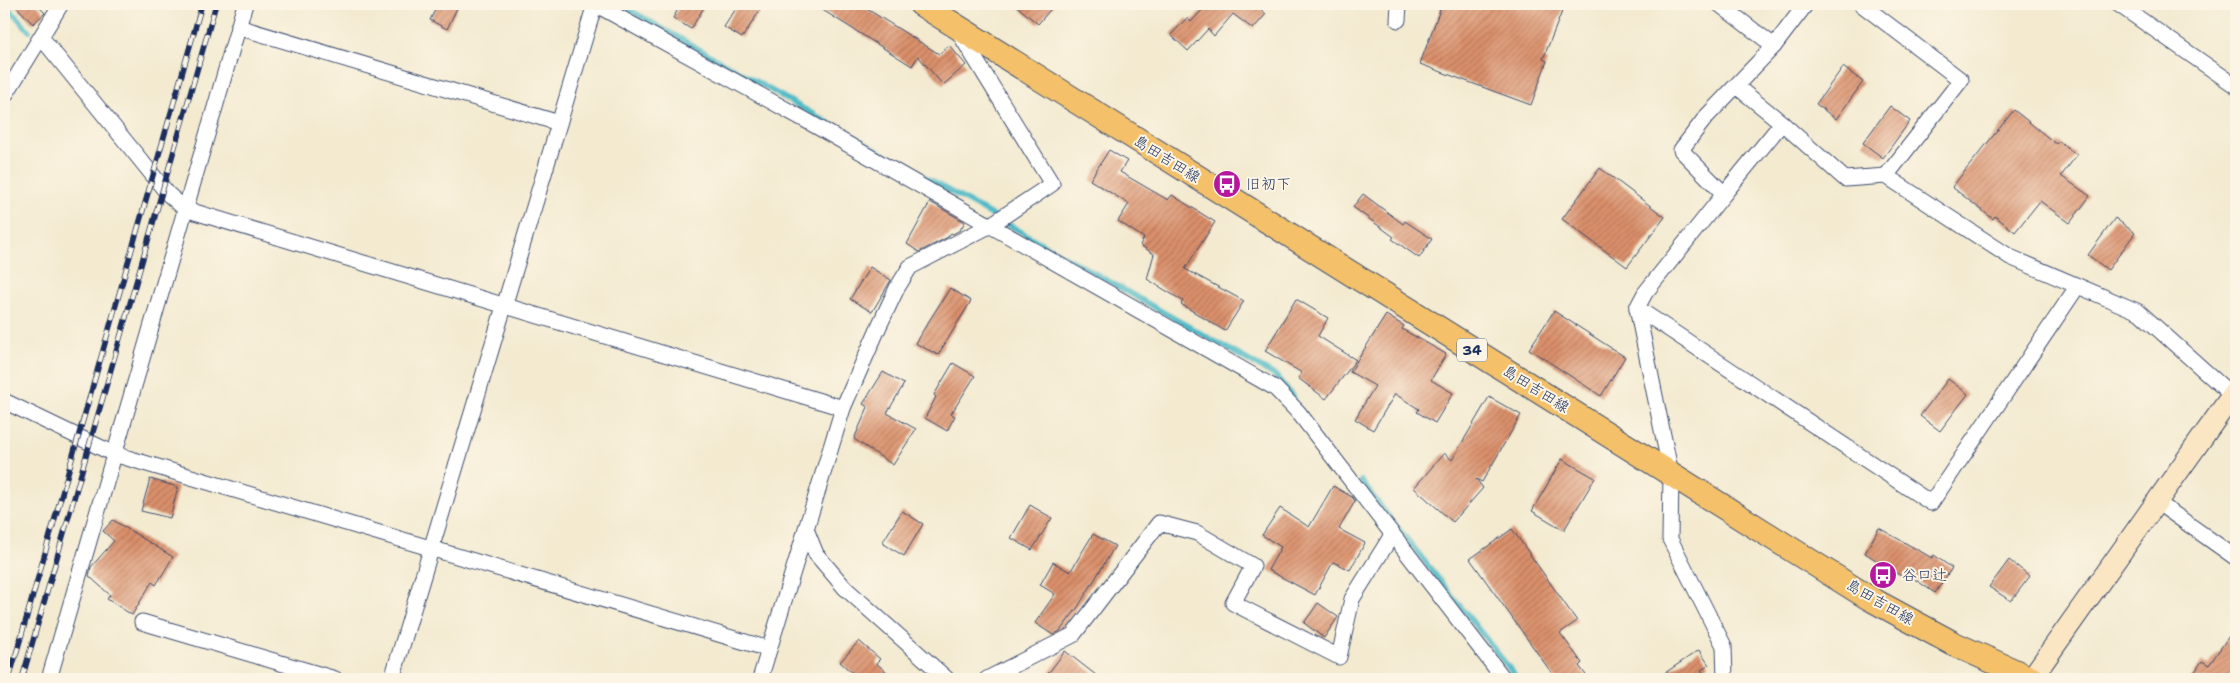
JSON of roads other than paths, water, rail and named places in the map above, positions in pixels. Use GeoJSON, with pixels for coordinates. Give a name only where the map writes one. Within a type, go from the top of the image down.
{"type":"FeatureCollection","features":[{"type":"Feature","properties":{"kind":"main road","name":"島田吉田線"},"geometry":{"type":"LineString","coordinates":[[921,4],[1868,598],[1954,644],[2031,679]]}},
{"type":"Feature","properties":{"kind":"street"},"geometry":{"type":"LineString","coordinates":[[4,97],[61,4]]}},
{"type":"Feature","properties":{"kind":"street"},"geometry":{"type":"LineString","coordinates":[[49,679],[245,4]]}},
{"type":"Feature","properties":{"kind":"street"},"geometry":{"type":"LineString","coordinates":[[392,679],[595,4],[1274,388],[1299,413],[1504,679]]}},
{"type":"Feature","properties":{"kind":"street"},"geometry":{"type":"LineString","coordinates":[[1398,20],[1399,4]]}},
{"type":"Feature","properties":{"kind":"street"},"geometry":{"type":"LineString","coordinates":[[1720,4],[1774,46]]}},
{"type":"Feature","properties":{"kind":"street"},"geometry":{"type":"LineString","coordinates":[[1724,194],[1681,150],[1706,118],[1774,46],[1806,4]]}},
{"type":"Feature","properties":{"kind":"street"},"geometry":{"type":"LineString","coordinates":[[1861,4],[1961,80],[1886,176]]}},
{"type":"Feature","properties":{"kind":"street"},"geometry":{"type":"LineString","coordinates":[[2118,4],[2236,86]]}},
{"type":"Feature","properties":{"kind":"street"},"geometry":{"type":"LineString","coordinates":[[760,679],[843,408],[897,288],[910,267],[989,226],[1052,184],[955,25]]}},
{"type":"Feature","properties":{"kind":"street"},"geometry":{"type":"LineString","coordinates":[[238,27],[559,123]]}},
{"type":"Feature","properties":{"kind":"street"},"geometry":{"type":"LineString","coordinates":[[41,36],[168,194],[185,209],[843,408]]}},
{"type":"Feature","properties":{"kind":"street"},"geometry":{"type":"LineString","coordinates":[[1736,86],[1782,123],[1845,179],[1886,176],[2010,258],[2139,312],[2235,395],[2031,679]]}},
{"type":"Feature","properties":{"kind":"street"},"geometry":{"type":"LineString","coordinates":[[1725,679],[1724,646],[1670,539],[1671,474],[1637,308],[1645,293],[1782,123]]}},
{"type":"Feature","properties":{"kind":"street"},"geometry":{"type":"LineString","coordinates":[[1637,308],[1931,503],[2077,287]]}},
{"type":"Feature","properties":{"kind":"street"},"geometry":{"type":"LineString","coordinates":[[4,401],[114,454],[769,649]]}},
{"type":"Feature","properties":{"kind":"street"},"geometry":{"type":"LineString","coordinates":[[2157,502],[2236,558]]}},
{"type":"Feature","properties":{"kind":"street"},"geometry":{"type":"LineString","coordinates":[[987,679],[1073,635],[1159,523],[1197,533],[1253,566],[1233,603],[1339,657],[1352,599],[1392,535]]}},
{"type":"Feature","properties":{"kind":"street"},"geometry":{"type":"LineString","coordinates":[[806,529],[816,554],[845,588],[947,679]]}},
{"type":"Feature","properties":{"kind":"street"},"geometry":{"type":"LineString","coordinates":[[142,622],[335,679]]}},
{"type":"Feature","properties":{"kind":"waterway"},"geometry":{"type":"LineString","coordinates":[[5,4],[29,31]]}},
{"type":"Feature","properties":{"kind":"waterway"},"geometry":{"type":"LineString","coordinates":[[619,4],[1276,376],[1294,398]]}},
{"type":"Feature","properties":{"kind":"waterway"},"geometry":{"type":"LineString","coordinates":[[1361,481],[1518,679]]}},
{"type":"Feature","properties":{"kind":"railway"},"geometry":{"type":"LineString","coordinates":[[9,679],[202,4]]}},
{"type":"Feature","properties":{"kind":"railway"},"geometry":{"type":"LineString","coordinates":[[22,679],[216,4]]}},
{"type":"Feature","properties":{"kind":"place","name":"旧初下"},"geometry":{"type":"Point","coordinates":[1227,184]}},
{"type":"Feature","properties":{"kind":"place","name":"谷口辻"},"geometry":{"type":"Point","coordinates":[1883,575]}}]}
